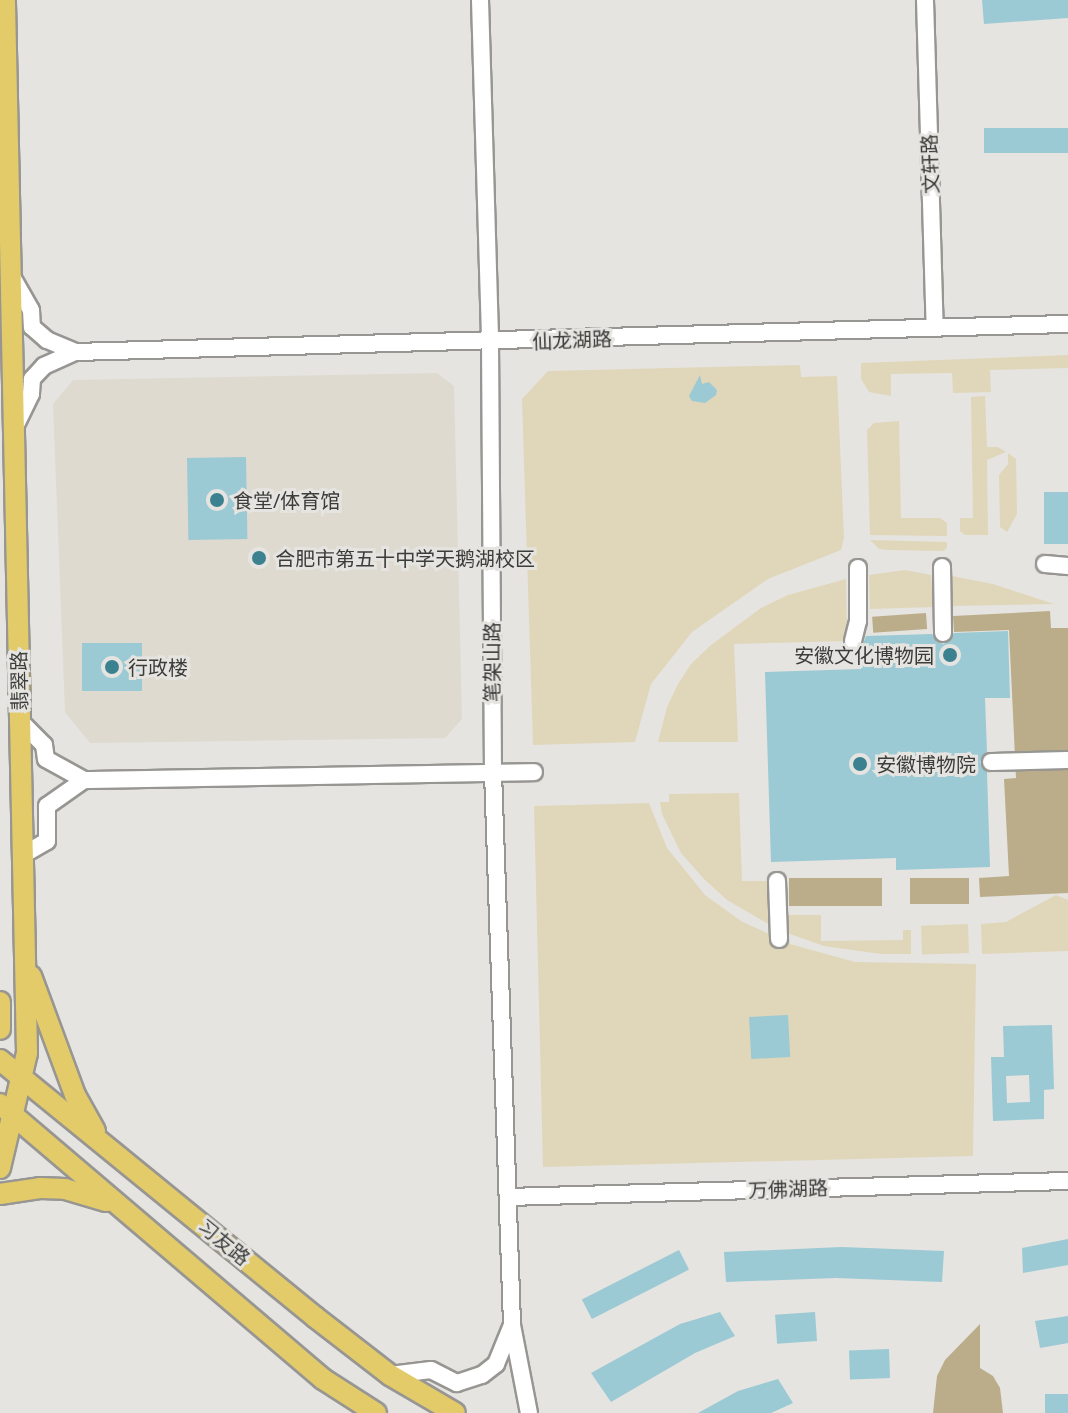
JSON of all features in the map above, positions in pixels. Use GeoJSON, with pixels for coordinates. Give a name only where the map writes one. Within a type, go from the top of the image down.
{"type":"FeatureCollection","features":[{"type":"Feature","properties":{"kind":"main road","name":"翡翠路"},"geometry":{"type":"LineString","coordinates":[[0,1168],[7,1110],[21,1078],[27,1053],[5,0]]}},
{"type":"Feature","properties":{"kind":"main road"},"geometry":{"type":"LineString","coordinates":[[25,960],[75,1095],[106,1147]]}},
{"type":"Feature","properties":{"kind":"main road"},"geometry":{"type":"LineString","coordinates":[[0,1002],[0,1029]]}},
{"type":"Feature","properties":{"kind":"main road","name":"习友路"},"geometry":{"type":"LineString","coordinates":[[0,1060],[390,1375],[455,1413]]}},
{"type":"Feature","properties":{"kind":"main road","name":"习友路"},"geometry":{"type":"LineString","coordinates":[[7,1110],[323,1379],[376,1413]]}},
{"type":"Feature","properties":{"kind":"main road"},"geometry":{"type":"LineString","coordinates":[[0,1194],[40,1188],[65,1189],[118,1207]]}},
{"type":"Feature","properties":{"kind":"street","name":"笔架山路"},"geometry":{"type":"LineString","coordinates":[[480,0],[490,343],[493,772],[512,1325]]}},
{"type":"Feature","properties":{"kind":"street","name":"文轩路"},"geometry":{"type":"LineString","coordinates":[[925,0],[935,328]]}},
{"type":"Feature","properties":{"kind":"street"},"geometry":{"type":"LineString","coordinates":[[11,275],[31,310],[32,327],[47,340],[75,352]]}},
{"type":"Feature","properties":{"kind":"street","name":"仙龙湖路"},"geometry":{"type":"LineString","coordinates":[[75,352],[490,343],[1068,324]]}},
{"type":"Feature","properties":{"kind":"street"},"geometry":{"type":"LineString","coordinates":[[14,428],[31,394],[32,379],[44,366],[75,352]]}},
{"type":"Feature","properties":{"kind":"street"},"geometry":{"type":"LineString","coordinates":[[1045,564],[1068,566]]}},
{"type":"Feature","properties":{"kind":"street"},"geometry":{"type":"LineString","coordinates":[[942,567],[943,633]]}},
{"type":"Feature","properties":{"kind":"street"},"geometry":{"type":"LineString","coordinates":[[853,641],[858,621],[858,568]]}},
{"type":"Feature","properties":{"kind":"street"},"geometry":{"type":"LineString","coordinates":[[20,721],[44,745],[46,759],[84,780],[534,772]]}},
{"type":"Feature","properties":{"kind":"street"},"geometry":{"type":"LineString","coordinates":[[991,762],[1068,760]]}},
{"type":"Feature","properties":{"kind":"street"},"geometry":{"type":"LineString","coordinates":[[23,855],[47,841],[47,806],[84,780]]}},
{"type":"Feature","properties":{"kind":"street"},"geometry":{"type":"LineString","coordinates":[[777,881],[779,939]]}},
{"type":"Feature","properties":{"kind":"street","name":"万佛湖路"},"geometry":{"type":"LineString","coordinates":[[508,1197],[1068,1181]]}},
{"type":"Feature","properties":{"kind":"street"},"geometry":{"type":"LineString","coordinates":[[390,1375],[431,1370],[457,1383],[482,1375],[496,1364],[512,1325]]}},
{"type":"Feature","properties":{"kind":"street"},"geometry":{"type":"LineString","coordinates":[[512,1325],[529,1413]]}},
{"type":"Feature","properties":{"kind":"shaded area"},"geometry":{"type":"Polygon","coordinates":[[[1068,355],[1068,368],[990,370],[991,392],[953,393],[952,373],[891,374],[891,396],[869,392],[861,379],[861,363],[1068,355]]]}},
{"type":"Feature","properties":{"kind":"shaded area"},"geometry":{"type":"Polygon","coordinates":[[[800,365],[801,377],[837,376],[844,538],[841,550],[768,579],[692,632],[651,684],[635,742],[533,745],[522,399],[548,371],[800,365]]]}},
{"type":"Feature","properties":{"kind":"shaded area","name":"合肥市第五十中学天鹅湖校区"},"geometry":{"type":"Polygon","coordinates":[[[437,373],[454,386],[462,719],[445,738],[90,743],[65,712],[53,404],[73,380],[437,373]]]}},
{"type":"Feature","properties":{"kind":"shaded area"},"geometry":{"type":"Polygon","coordinates":[[[985,396],[987,447],[998,447],[1006,452],[987,460],[988,535],[965,535],[960,531],[960,518],[973,518],[971,397],[985,396]]]}},
{"type":"Feature","properties":{"kind":"shaded area"},"geometry":{"type":"Polygon","coordinates":[[[899,421],[901,518],[940,518],[947,523],[947,536],[870,535],[867,430],[874,423],[899,421]]]}},
{"type":"Feature","properties":{"kind":"shaded area"},"geometry":{"type":"Polygon","coordinates":[[[1008,453],[1016,459],[1017,514],[1007,532],[1000,527],[999,475],[1008,464],[1008,453]]]}},
{"type":"Feature","properties":{"kind":"shaded area"},"geometry":{"type":"Polygon","coordinates":[[[870,540],[947,542],[947,547],[944,551],[889,550],[879,549],[870,540]]]}},
{"type":"Feature","properties":{"kind":"shaded area"},"geometry":{"type":"Polygon","coordinates":[[[905,570],[931,575],[934,607],[870,609],[869,575],[905,570]]]}},
{"type":"Feature","properties":{"kind":"shaded area"},"geometry":{"type":"Polygon","coordinates":[[[952,576],[993,584],[1054,604],[953,606],[952,576]]]}},
{"type":"Feature","properties":{"kind":"shaded area"},"geometry":{"type":"Polygon","coordinates":[[[846,579],[847,641],[734,644],[738,742],[658,742],[667,707],[678,684],[691,664],[711,645],[761,608],[788,595],[846,579]]]}},
{"type":"Feature","properties":{"kind":"shaded area"},"geometry":{"type":"Polygon","coordinates":[[[1050,611],[1051,628],[1068,628],[1068,893],[980,897],[979,878],[1009,876],[1004,779],[1016,778],[1009,630],[954,632],[953,616],[1050,611]]]}},
{"type":"Feature","properties":{"kind":"shaded area"},"geometry":{"type":"Polygon","coordinates":[[[926,613],[927,629],[873,633],[872,617],[926,613]]]}},
{"type":"Feature","properties":{"kind":"shaded area"},"geometry":{"type":"Polygon","coordinates":[[[739,793],[742,881],[768,881],[770,925],[727,900],[704,879],[681,853],[662,814],[660,802],[669,802],[669,794],[739,793]]]}},
{"type":"Feature","properties":{"kind":"shaded area"},"geometry":{"type":"Polygon","coordinates":[[[649,803],[667,848],[705,895],[741,921],[790,944],[855,962],[976,964],[973,1156],[543,1167],[534,806],[649,803]]]}},
{"type":"Feature","properties":{"kind":"shaded area"},"geometry":{"type":"Polygon","coordinates":[[[789,878],[882,878],[882,906],[789,906],[789,878]]]}},
{"type":"Feature","properties":{"kind":"shaded area"},"geometry":{"type":"Polygon","coordinates":[[[910,878],[969,878],[969,904],[910,904],[910,878]]]}},
{"type":"Feature","properties":{"kind":"shaded area"},"geometry":{"type":"Polygon","coordinates":[[[1056,895],[1068,900],[1068,951],[982,954],[981,924],[1006,922],[1056,895]]]}},
{"type":"Feature","properties":{"kind":"shaded area"},"geometry":{"type":"Polygon","coordinates":[[[787,915],[821,915],[821,941],[903,940],[903,930],[911,930],[911,954],[881,954],[824,946],[787,933],[787,915]]]}},
{"type":"Feature","properties":{"kind":"shaded area"},"geometry":{"type":"Polygon","coordinates":[[[968,924],[969,953],[922,955],[921,926],[968,924]]]}},
{"type":"Feature","properties":{"kind":"shaded area"},"geometry":{"type":"Polygon","coordinates":[[[980,1324],[980,1368],[993,1376],[1000,1388],[1003,1413],[933,1413],[937,1376],[945,1360],[980,1324]]]}},
{"type":"Feature","properties":{"kind":"building"},"geometry":{"type":"Polygon","coordinates":[[[982,0],[1068,0],[1068,18],[984,24],[982,0]]]}},
{"type":"Feature","properties":{"kind":"building"},"geometry":{"type":"Polygon","coordinates":[[[984,128],[1068,128],[1068,153],[984,153],[984,128]]]}},
{"type":"Feature","properties":{"kind":"building"},"geometry":{"type":"Polygon","coordinates":[[[700,375],[702,384],[709,382],[717,390],[716,395],[705,403],[692,401],[689,396],[700,375]]]}},
{"type":"Feature","properties":{"kind":"building","name":"食堂/体育馆"},"geometry":{"type":"Polygon","coordinates":[[[246,457],[247,539],[188,540],[187,458],[246,457]]]}},
{"type":"Feature","properties":{"kind":"building"},"geometry":{"type":"Polygon","coordinates":[[[1044,492],[1068,492],[1068,544],[1044,544],[1044,492]]]}},
{"type":"Feature","properties":{"kind":"building","name":"安徽博物院"},"geometry":{"type":"Polygon","coordinates":[[[1008,631],[1010,698],[985,698],[987,752],[980,762],[987,772],[990,867],[896,870],[896,858],[771,862],[765,672],[861,669],[861,649],[866,636],[932,634],[937,642],[944,644],[954,633],[1008,631]]]}},
{"type":"Feature","properties":{"kind":"building","name":"行政楼"},"geometry":{"type":"Polygon","coordinates":[[[82,643],[142,643],[142,691],[82,691],[82,643]]]}},
{"type":"Feature","properties":{"kind":"building"},"geometry":{"type":"Polygon","coordinates":[[[788,1015],[790,1057],[751,1059],[749,1017],[788,1015]]]}},
{"type":"Feature","properties":{"kind":"building"},"geometry":{"type":"Polygon","coordinates":[[[1052,1025],[1054,1089],[1044,1090],[1044,1119],[993,1121],[991,1057],[1004,1057],[1003,1026],[1052,1025]],[[1029,1075],[1006,1076],[1007,1103],[1030,1102],[1029,1075]]]}},
{"type":"Feature","properties":{"kind":"building"},"geometry":{"type":"Polygon","coordinates":[[[1068,1239],[1068,1265],[1023,1273],[1022,1248],[1068,1239]]]}},
{"type":"Feature","properties":{"kind":"building"},"geometry":{"type":"Polygon","coordinates":[[[842,1247],[944,1251],[942,1282],[836,1278],[726,1282],[724,1252],[842,1247]]]}},
{"type":"Feature","properties":{"kind":"building"},"geometry":{"type":"Polygon","coordinates":[[[679,1250],[689,1270],[592,1319],[582,1299],[679,1250]]]}},
{"type":"Feature","properties":{"kind":"building"},"geometry":{"type":"Polygon","coordinates":[[[720,1312],[735,1336],[695,1353],[611,1402],[591,1373],[680,1324],[720,1312]]]}},
{"type":"Feature","properties":{"kind":"building"},"geometry":{"type":"Polygon","coordinates":[[[815,1312],[817,1341],[777,1344],[775,1315],[815,1312]]]}},
{"type":"Feature","properties":{"kind":"building"},"geometry":{"type":"Polygon","coordinates":[[[1068,1316],[1068,1343],[1040,1348],[1035,1321],[1068,1316]]]}},
{"type":"Feature","properties":{"kind":"building"},"geometry":{"type":"Polygon","coordinates":[[[889,1349],[890,1378],[850,1379],[849,1350],[889,1349]]]}},
{"type":"Feature","properties":{"kind":"building"},"geometry":{"type":"Polygon","coordinates":[[[778,1379],[793,1403],[771,1413],[698,1413],[738,1391],[778,1379]]]}},
{"type":"Feature","properties":{"kind":"building"},"geometry":{"type":"Polygon","coordinates":[[[1045,1394],[1068,1394],[1068,1413],[1045,1413],[1045,1394]]]}},
{"type":"Feature","properties":{"kind":"place","name":"食堂/体育馆"},"geometry":{"type":"Point","coordinates":[217,500]}},
{"type":"Feature","properties":{"kind":"place","name":"合肥市第五十中学天鹅湖校区"},"geometry":{"type":"Point","coordinates":[259,558]}},
{"type":"Feature","properties":{"kind":"place","name":"安徽文化博物园"},"geometry":{"type":"Point","coordinates":[950,655]}},
{"type":"Feature","properties":{"kind":"place","name":"行政楼"},"geometry":{"type":"Point","coordinates":[112,667]}},
{"type":"Feature","properties":{"kind":"place","name":"安徽博物院"},"geometry":{"type":"Point","coordinates":[860,764]}}]}
